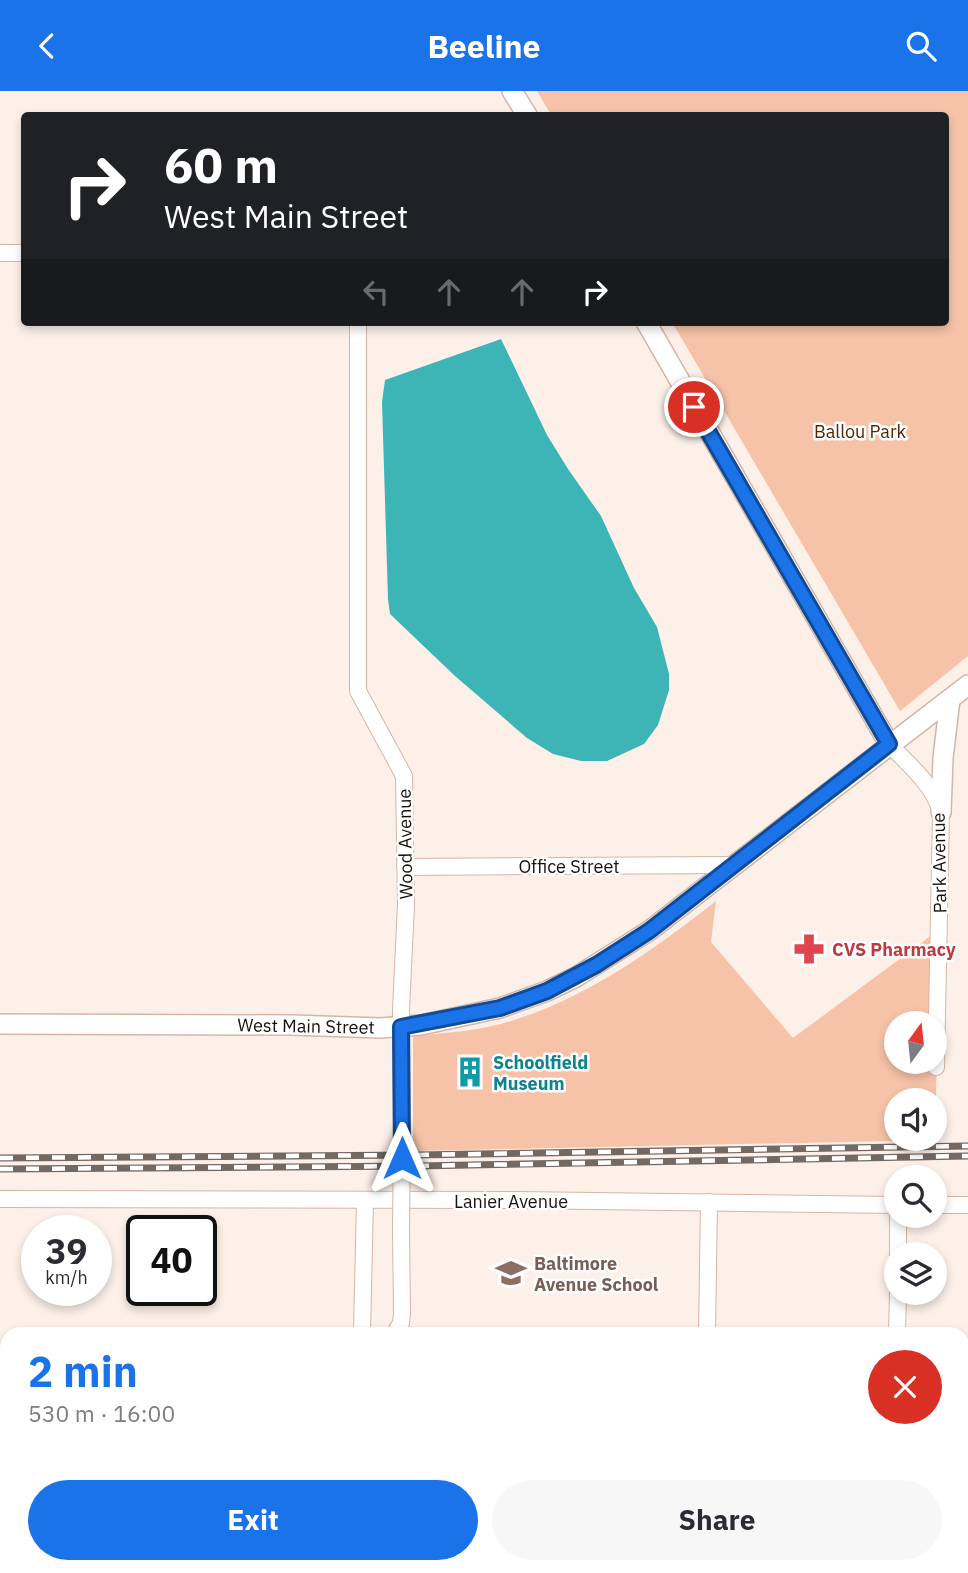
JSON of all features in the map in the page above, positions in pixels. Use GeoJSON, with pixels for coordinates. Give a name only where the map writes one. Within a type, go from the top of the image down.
{"type":"FeatureCollection","features":[{"type":"Feature","properties":{"kind":"main road"},"geometry":{"type":"LineString","coordinates":[[512,91],[525,112]]}},
{"type":"Feature","properties":{"kind":"main road","name":"Park Avenue"},"geometry":{"type":"LineString","coordinates":[[648,326],[889,744]]}},
{"type":"Feature","properties":{"kind":"main road","name":"West Main Street"},"geometry":{"type":"LineString","coordinates":[[0,1024],[401,1027],[500,1008],[547,991],[627,946],[968,685]]}},
{"type":"Feature","properties":{"kind":"main road"},"geometry":{"type":"LineString","coordinates":[[941,812],[943,758],[950,699]]}},
{"type":"Feature","properties":{"kind":"street"},"geometry":{"type":"LineString","coordinates":[[0,253],[21,253]]}},
{"type":"Feature","properties":{"kind":"street","name":"Wood Avenue"},"geometry":{"type":"LineString","coordinates":[[358,326],[358,691],[404,776],[406,904],[401,1027],[402,1313],[399,1327]]}},
{"type":"Feature","properties":{"kind":"street","name":"Park Avenue"},"geometry":{"type":"LineString","coordinates":[[889,744],[936,796],[941,812],[937,1011]]}},
{"type":"Feature","properties":{"kind":"street","name":"Office Street"},"geometry":{"type":"LineString","coordinates":[[405,867],[733,865]]}},
{"type":"Feature","properties":{"kind":"street","name":"Lanier Avenue"},"geometry":{"type":"LineString","coordinates":[[0,1199],[884,1205]]}},
{"type":"Feature","properties":{"kind":"street"},"geometry":{"type":"LineString","coordinates":[[362,1327],[365,1201]]}},
{"type":"Feature","properties":{"kind":"street"},"geometry":{"type":"LineString","coordinates":[[707,1327],[709,1202]]}},
{"type":"Feature","properties":{"kind":"street"},"geometry":{"type":"LineString","coordinates":[[947,1205],[968,1205]]}},
{"type":"Feature","properties":{"kind":"street"},"geometry":{"type":"LineString","coordinates":[[897,1327],[898,1305]]}},
{"type":"Feature","properties":{"kind":"green space","name":"Ballou Park"},"geometry":{"type":"Polygon","coordinates":[[[537,91],[968,91],[968,656],[900,711],[674,326],[949,326],[949,112],[549,112],[537,91]]]}},
{"type":"Feature","properties":{"kind":"green space"},"geometry":{"type":"Polygon","coordinates":[[[716,901],[711,942],[793,1038],[940,929],[938,1011],[884,1011],[884,1075],[937,1075],[936,1088],[884,1088],[884,1141],[413,1151],[413,1036],[464,1031],[514,1020],[595,985],[644,954],[716,901]]]}},
{"type":"Feature","properties":{"kind":"water"},"geometry":{"type":"Polygon","coordinates":[[[501,339],[547,435],[601,516],[634,588],[657,627],[669,674],[669,690],[658,725],[644,744],[607,761],[581,761],[553,754],[527,738],[455,676],[390,614],[382,402],[385,380],[501,339]]]}},
{"type":"Feature","properties":{"kind":"railway"},"geometry":{"type":"LineString","coordinates":[[0,1158],[415,1155],[968,1146]]}},
{"type":"Feature","properties":{"kind":"railway"},"geometry":{"type":"LineString","coordinates":[[0,1169],[418,1166],[968,1156]]}},
{"type":"Feature","properties":{"kind":"place","name":"CVS Pharmacy"},"geometry":{"type":"Point","coordinates":[809,949]}},
{"type":"Feature","properties":{"kind":"place","name":"Schoolfield Museum"},"geometry":{"type":"Point","coordinates":[470,1072]}},
{"type":"Feature","properties":{"kind":"place","name":"Baltimore Avenue School"},"geometry":{"type":"Point","coordinates":[511,1273]}},
{"type":"Feature","properties":{"kind":"route"},"geometry":{"type":"LineString","coordinates":[[402,1158],[401,1027],[500,1008],[547,991],[616,954],[889,744],[694,407]]}}]}
